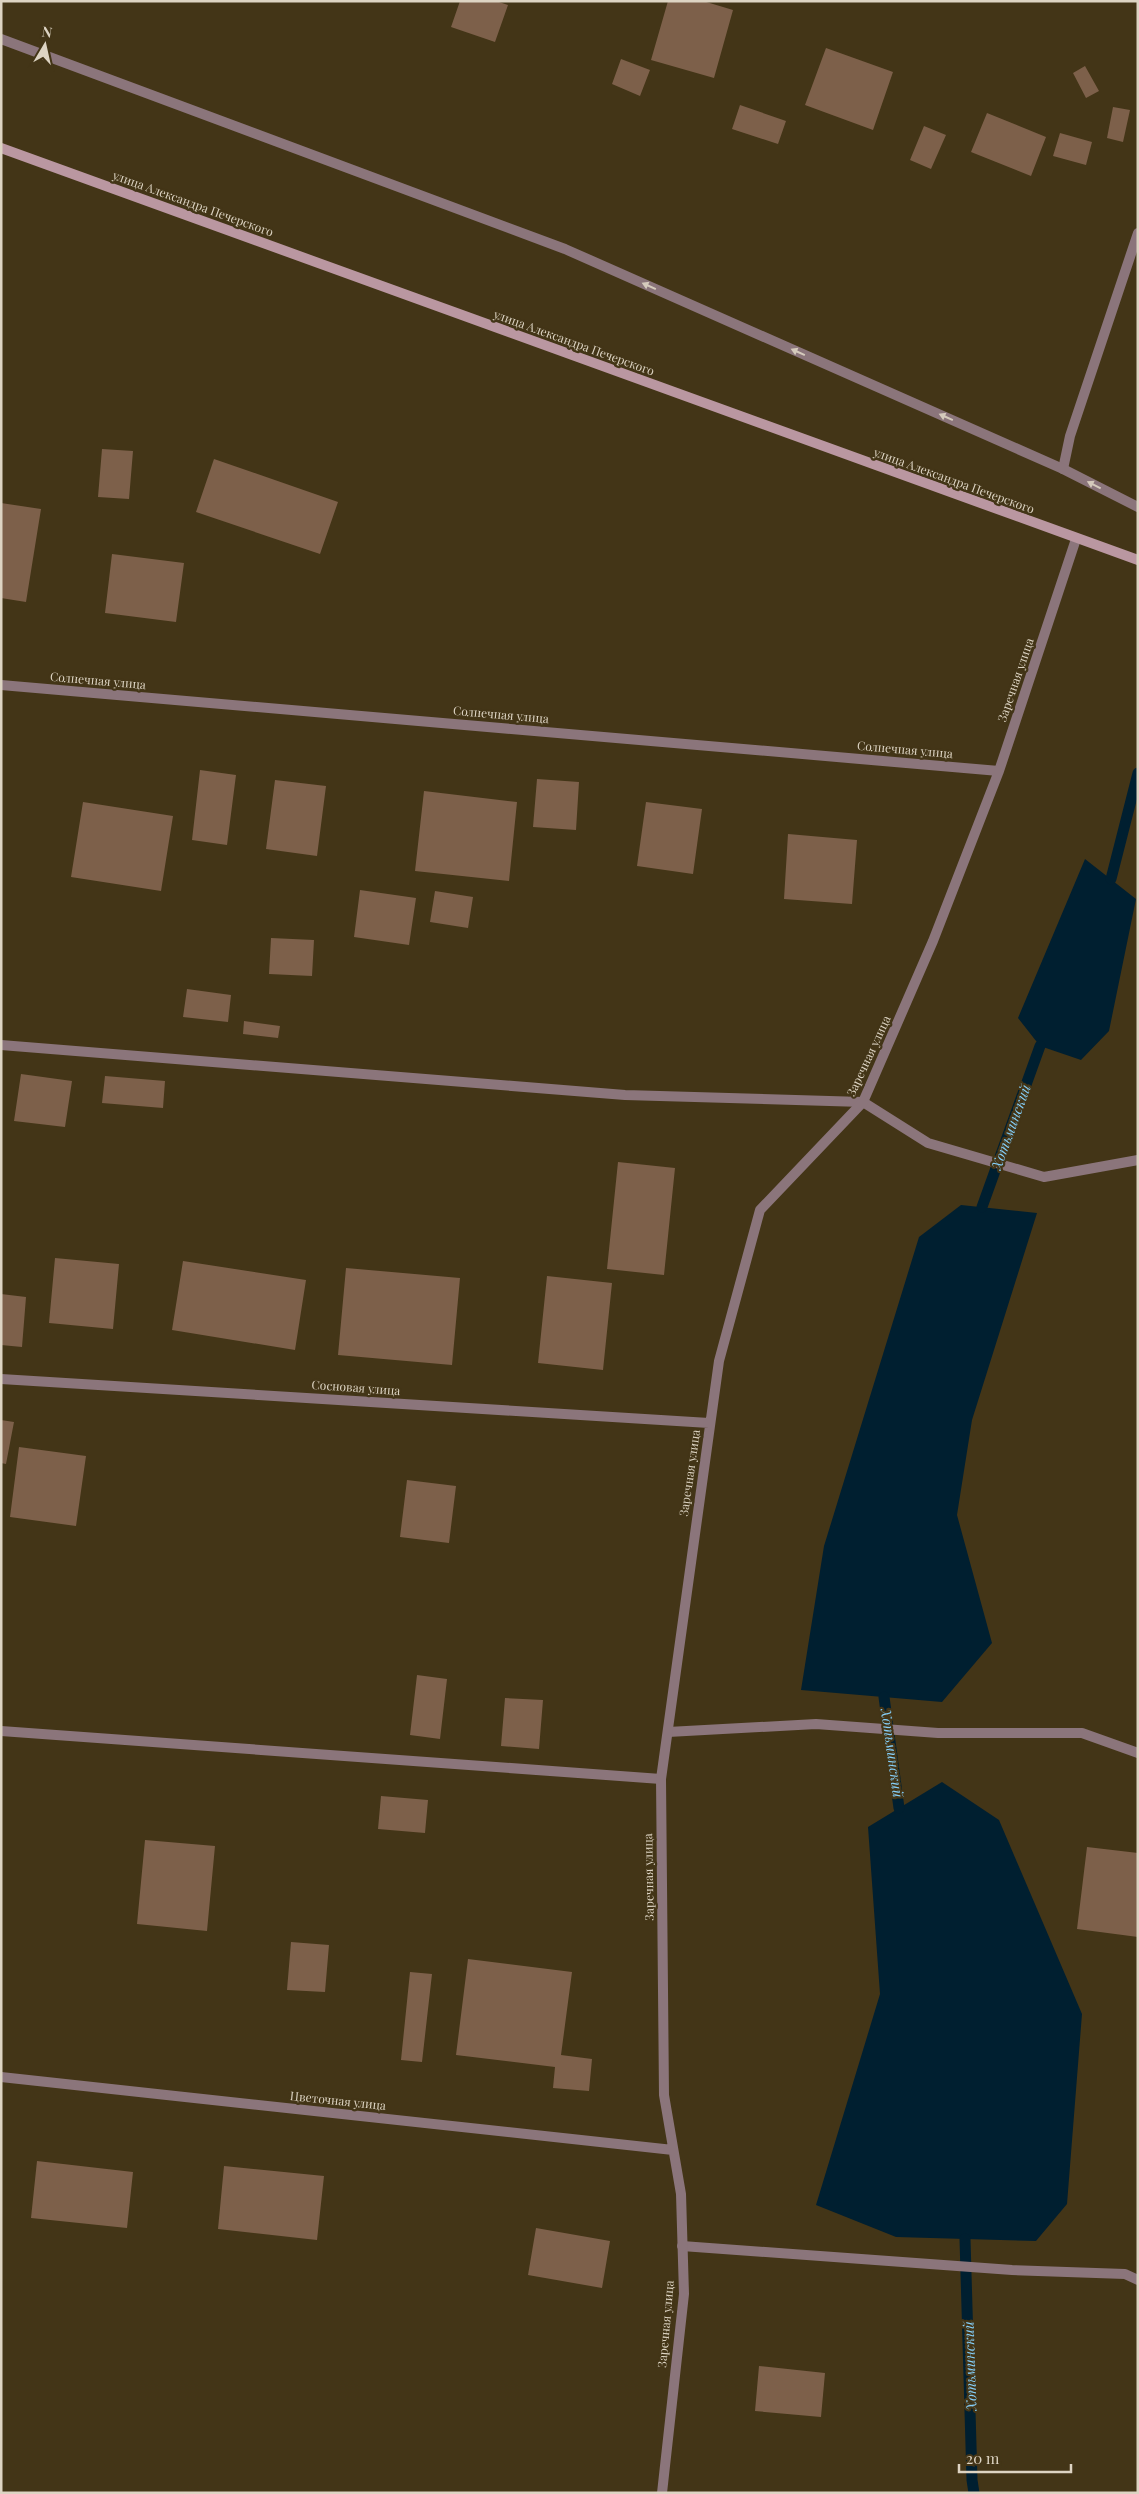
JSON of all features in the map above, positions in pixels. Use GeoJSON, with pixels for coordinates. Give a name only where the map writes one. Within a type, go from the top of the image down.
{"type":"FeatureCollection","features":[{"type":"Feature","properties":{"kind":"main road","name":"улица Александра Печерского"},"geometry":{"type":"LineString","coordinates":[[1,148],[1138,560]]}},
{"type":"Feature","properties":{"kind":"street"},"geometry":{"type":"LineString","coordinates":[[1,39],[564,249],[1064,469],[1138,507]]}},
{"type":"Feature","properties":{"kind":"street"},"geometry":{"type":"LineString","coordinates":[[1064,469],[1070,436],[1138,233]]}},
{"type":"Feature","properties":{"kind":"street","name":"Заречная улица"},"geometry":{"type":"LineString","coordinates":[[662,2493],[684,2294],[681,2194],[664,2095],[661,1779],[719,1361],[760,1210],[863,1102],[933,941],[999,771],[1076,539]]}},
{"type":"Feature","properties":{"kind":"street","name":"Солнечная улица"},"geometry":{"type":"LineString","coordinates":[[1,685],[999,771]]}},
{"type":"Feature","properties":{"kind":"street"},"geometry":{"type":"LineString","coordinates":[[1,1045],[625,1095],[863,1102],[928,1143],[1044,1177],[1138,1160]]}},
{"type":"Feature","properties":{"kind":"street","name":"Сосновая улица"},"geometry":{"type":"LineString","coordinates":[[1,1379],[709,1423]]}},
{"type":"Feature","properties":{"kind":"street"},"geometry":{"type":"LineString","coordinates":[[668,1732],[816,1724],[938,1733],[1082,1733],[1138,1753]]}},
{"type":"Feature","properties":{"kind":"street"},"geometry":{"type":"LineString","coordinates":[[1,1731],[661,1779]]}},
{"type":"Feature","properties":{"kind":"street","name":"Цветочная улица"},"geometry":{"type":"LineString","coordinates":[[1,2077],[673,2150]]}},
{"type":"Feature","properties":{"kind":"street"},"geometry":{"type":"LineString","coordinates":[[682,2246],[1012,2270],[1125,2274],[1138,2280]]}},
{"type":"Feature","properties":{"kind":"water"},"geometry":{"type":"Polygon","coordinates":[[[1085,859],[1136,899],[1109,1031],[1081,1060],[1040,1046],[1018,1018],[1085,859]]]}},
{"type":"Feature","properties":{"kind":"water"},"geometry":{"type":"Polygon","coordinates":[[[961,1205],[1037,1213],[972,1420],[957,1515],[992,1643],[942,1702],[801,1690],[824,1546],[919,1237],[961,1205]]]}},
{"type":"Feature","properties":{"kind":"water"},"geometry":{"type":"Polygon","coordinates":[[[942,1782],[999,1820],[1082,2014],[1067,2204],[1036,2241],[896,2237],[816,2205],[880,1994],[868,1827],[942,1782]]]}},
{"type":"Feature","properties":{"kind":"building"},"geometry":{"type":"Polygon","coordinates":[[[460,1],[496,1],[508,5],[495,42],[451,27],[460,1]]]}},
{"type":"Feature","properties":{"kind":"building"},"geometry":{"type":"Polygon","coordinates":[[[668,1],[703,1],[733,10],[714,78],[651,60],[668,1]]]}},
{"type":"Feature","properties":{"kind":"building"},"geometry":{"type":"Polygon","coordinates":[[[826,48],[893,72],[873,130],[805,105],[826,48]]]}},
{"type":"Feature","properties":{"kind":"building"},"geometry":{"type":"Polygon","coordinates":[[[621,59],[650,70],[640,96],[612,84],[621,59]]]}},
{"type":"Feature","properties":{"kind":"building"},"geometry":{"type":"Polygon","coordinates":[[[1085,66],[1099,91],[1086,98],[1073,73],[1085,66]]]}},
{"type":"Feature","properties":{"kind":"building"},"geometry":{"type":"Polygon","coordinates":[[[740,105],[786,121],[778,144],[732,129],[740,105]]]}},
{"type":"Feature","properties":{"kind":"building"},"geometry":{"type":"Polygon","coordinates":[[[1113,107],[1130,110],[1123,142],[1107,138],[1113,107]]]}},
{"type":"Feature","properties":{"kind":"building"},"geometry":{"type":"Polygon","coordinates":[[[987,113],[1046,137],[1031,176],[971,152],[987,113]]]}},
{"type":"Feature","properties":{"kind":"building"},"geometry":{"type":"Polygon","coordinates":[[[924,126],[946,135],[931,169],[910,160],[924,126]]]}},
{"type":"Feature","properties":{"kind":"building"},"geometry":{"type":"Polygon","coordinates":[[[1060,133],[1092,142],[1086,165],[1053,156],[1060,133]]]}},
{"type":"Feature","properties":{"kind":"building"},"geometry":{"type":"Polygon","coordinates":[[[102,449],[133,451],[129,499],[98,497],[102,449]]]}},
{"type":"Feature","properties":{"kind":"building"},"geometry":{"type":"Polygon","coordinates":[[[214,459],[338,502],[320,554],[196,512],[214,459]]]}},
{"type":"Feature","properties":{"kind":"building"},"geometry":{"type":"Polygon","coordinates":[[[1,503],[41,509],[26,602],[1,598],[1,503]]]}},
{"type":"Feature","properties":{"kind":"building"},"geometry":{"type":"Polygon","coordinates":[[[112,554],[184,563],[176,622],[105,613],[112,554]]]}},
{"type":"Feature","properties":{"kind":"building"},"geometry":{"type":"Polygon","coordinates":[[[200,770],[236,775],[227,845],[192,840],[200,770]]]}},
{"type":"Feature","properties":{"kind":"building"},"geometry":{"type":"Polygon","coordinates":[[[537,779],[579,782],[576,830],[533,827],[537,779]]]}},
{"type":"Feature","properties":{"kind":"building"},"geometry":{"type":"Polygon","coordinates":[[[275,780],[326,786],[317,856],[266,849],[275,780]]]}},
{"type":"Feature","properties":{"kind":"building"},"geometry":{"type":"Polygon","coordinates":[[[424,791],[517,802],[509,881],[415,871],[424,791]]]}},
{"type":"Feature","properties":{"kind":"building"},"geometry":{"type":"Polygon","coordinates":[[[83,802],[173,816],[161,891],[71,877],[83,802]]]}},
{"type":"Feature","properties":{"kind":"building"},"geometry":{"type":"Polygon","coordinates":[[[646,802],[702,809],[693,874],[637,866],[646,802]]]}},
{"type":"Feature","properties":{"kind":"building"},"geometry":{"type":"Polygon","coordinates":[[[788,834],[857,840],[852,904],[784,899],[788,834]]]}},
{"type":"Feature","properties":{"kind":"building"},"geometry":{"type":"Polygon","coordinates":[[[360,890],[416,898],[409,945],[354,937],[360,890]]]}},
{"type":"Feature","properties":{"kind":"building"},"geometry":{"type":"Polygon","coordinates":[[[435,891],[473,897],[468,928],[430,922],[435,891]]]}},
{"type":"Feature","properties":{"kind":"building"},"geometry":{"type":"Polygon","coordinates":[[[271,938],[314,940],[312,976],[269,974],[271,938]]]}},
{"type":"Feature","properties":{"kind":"building"},"geometry":{"type":"Polygon","coordinates":[[[187,989],[231,995],[228,1022],[183,1017],[187,989]]]}},
{"type":"Feature","properties":{"kind":"building"},"geometry":{"type":"Polygon","coordinates":[[[244,1021],[280,1026],[278,1038],[243,1034],[244,1021]]]}},
{"type":"Feature","properties":{"kind":"building"},"geometry":{"type":"Polygon","coordinates":[[[21,1074],[72,1081],[65,1127],[14,1121],[21,1074]]]}},
{"type":"Feature","properties":{"kind":"building"},"geometry":{"type":"Polygon","coordinates":[[[105,1076],[165,1081],[163,1108],[102,1103],[105,1076]]]}},
{"type":"Feature","properties":{"kind":"building"},"geometry":{"type":"Polygon","coordinates":[[[618,1162],[675,1168],[664,1275],[607,1269],[618,1162]]]}},
{"type":"Feature","properties":{"kind":"building"},"geometry":{"type":"Polygon","coordinates":[[[55,1258],[119,1264],[113,1329],[49,1323],[55,1258]]]}},
{"type":"Feature","properties":{"kind":"building"},"geometry":{"type":"Polygon","coordinates":[[[183,1261],[306,1280],[295,1350],[172,1330],[183,1261]]]}},
{"type":"Feature","properties":{"kind":"building"},"geometry":{"type":"Polygon","coordinates":[[[346,1268],[460,1278],[452,1365],[338,1355],[346,1268]]]}},
{"type":"Feature","properties":{"kind":"building"},"geometry":{"type":"Polygon","coordinates":[[[547,1276],[612,1283],[603,1370],[538,1363],[547,1276]]]}},
{"type":"Feature","properties":{"kind":"building"},"geometry":{"type":"Polygon","coordinates":[[[1,1294],[26,1297],[22,1347],[1,1345],[1,1294]]]}},
{"type":"Feature","properties":{"kind":"building"},"geometry":{"type":"Polygon","coordinates":[[[1,1420],[14,1422],[6,1464],[1,1463],[1,1420]]]}},
{"type":"Feature","properties":{"kind":"building"},"geometry":{"type":"Polygon","coordinates":[[[19,1447],[86,1456],[76,1526],[10,1517],[19,1447]]]}},
{"type":"Feature","properties":{"kind":"building"},"geometry":{"type":"Polygon","coordinates":[[[407,1480],[456,1486],[449,1543],[400,1537],[407,1480]]]}},
{"type":"Feature","properties":{"kind":"building"},"geometry":{"type":"Polygon","coordinates":[[[417,1675],[447,1679],[440,1739],[410,1735],[417,1675]]]}},
{"type":"Feature","properties":{"kind":"building"},"geometry":{"type":"Polygon","coordinates":[[[505,1698],[543,1700],[539,1749],[501,1746],[505,1698]]]}},
{"type":"Feature","properties":{"kind":"building"},"geometry":{"type":"Polygon","coordinates":[[[381,1796],[428,1800],[425,1833],[378,1829],[381,1796]]]}},
{"type":"Feature","properties":{"kind":"building"},"geometry":{"type":"Polygon","coordinates":[[[145,1840],[215,1846],[207,1931],[137,1924],[145,1840]]]}},
{"type":"Feature","properties":{"kind":"building"},"geometry":{"type":"Polygon","coordinates":[[[1087,1847],[1138,1853],[1138,1937],[1077,1929],[1087,1847]]]}},
{"type":"Feature","properties":{"kind":"building"},"geometry":{"type":"Polygon","coordinates":[[[291,1942],[329,1945],[325,1992],[287,1990],[291,1942]]]}},
{"type":"Feature","properties":{"kind":"building"},"geometry":{"type":"Polygon","coordinates":[[[468,1959],[572,1972],[561,2055],[592,2059],[589,2091],[553,2088],[555,2067],[456,2055],[468,1959]]]}},
{"type":"Feature","properties":{"kind":"building"},"geometry":{"type":"Polygon","coordinates":[[[410,1972],[432,1974],[422,2062],[401,2060],[410,1972]]]}},
{"type":"Feature","properties":{"kind":"building"},"geometry":{"type":"Polygon","coordinates":[[[37,2161],[133,2172],[127,2228],[31,2218],[37,2161]]]}},
{"type":"Feature","properties":{"kind":"building"},"geometry":{"type":"Polygon","coordinates":[[[224,2166],[324,2176],[317,2240],[218,2229],[224,2166]]]}},
{"type":"Feature","properties":{"kind":"building"},"geometry":{"type":"Polygon","coordinates":[[[536,2228],[610,2241],[602,2288],[528,2275],[536,2228]]]}},
{"type":"Feature","properties":{"kind":"building"},"geometry":{"type":"Polygon","coordinates":[[[759,2366],[825,2373],[821,2417],[755,2411],[759,2366]]]}},
{"type":"Feature","properties":{"kind":"waterway"},"geometry":{"type":"LineString","coordinates":[[1111,879],[1138,773]]}},
{"type":"Feature","properties":{"kind":"waterway","name":"Хотьминский"},"geometry":{"type":"LineString","coordinates":[[982,1207],[1040,1046]]}},
{"type":"Feature","properties":{"kind":"waterway","name":"Хотьминский"},"geometry":{"type":"LineString","coordinates":[[884,1697],[899,1808]]}},
{"type":"Feature","properties":{"kind":"waterway","name":"Хотьминский"},"geometry":{"type":"LineString","coordinates":[[965,2239],[972,2480],[974,2493]]}}]}
